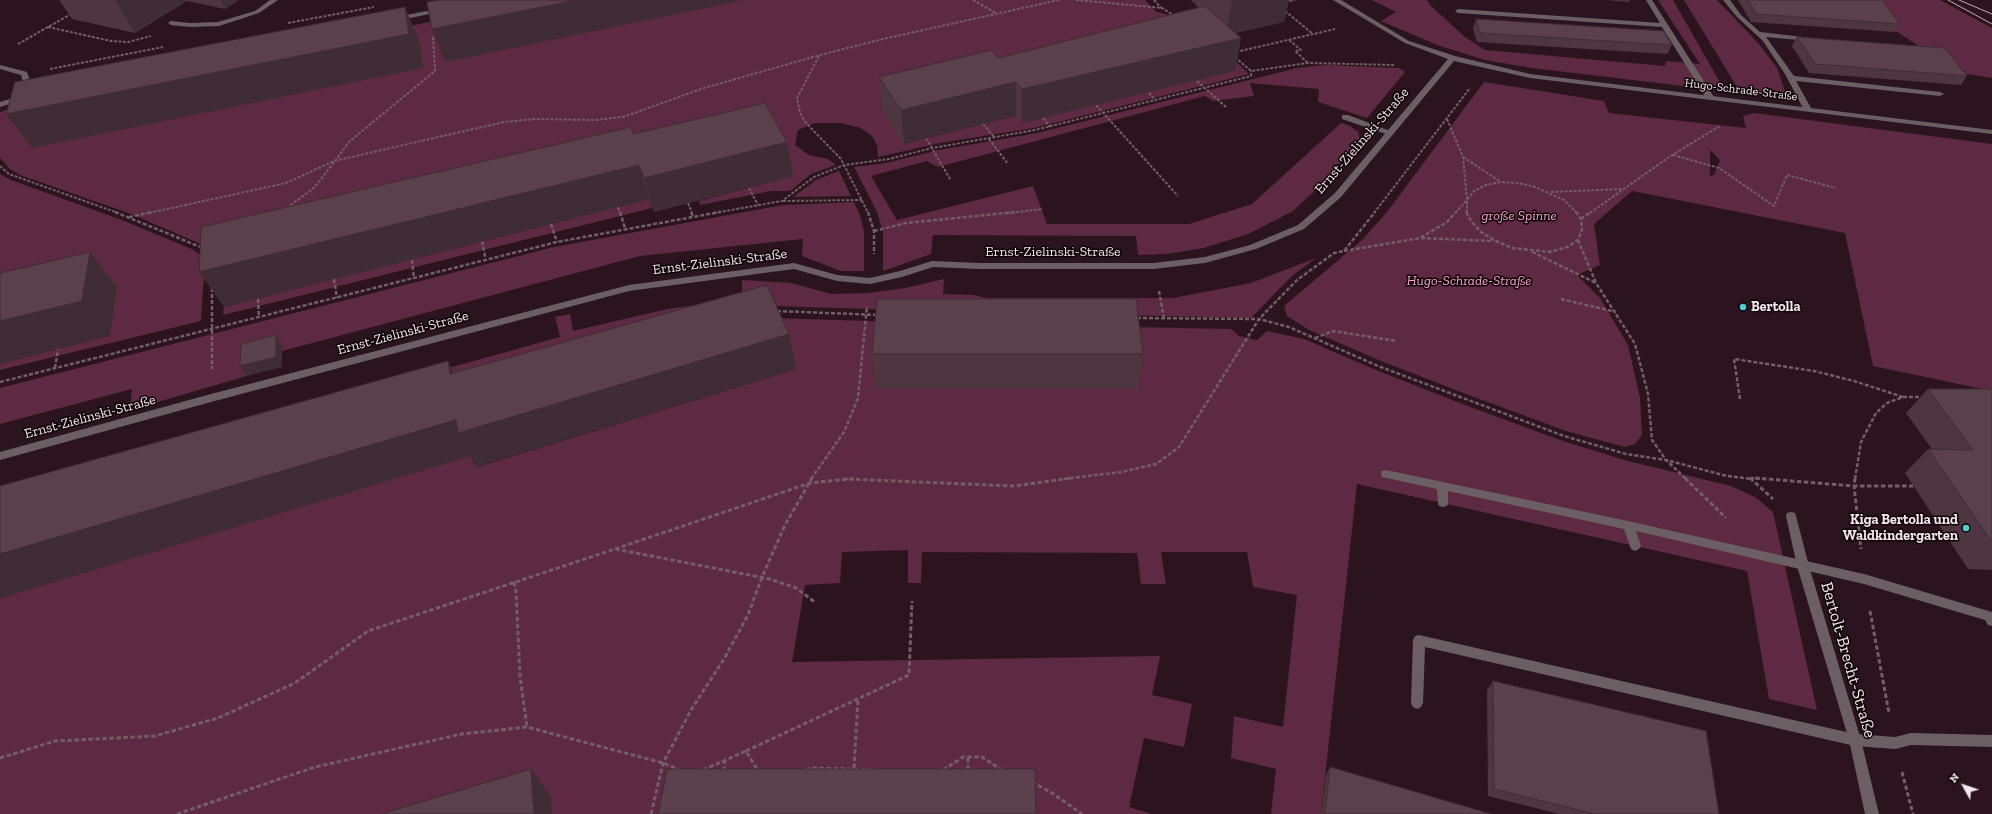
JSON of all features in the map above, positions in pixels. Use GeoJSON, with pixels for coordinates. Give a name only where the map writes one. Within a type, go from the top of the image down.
{"type":"FeatureCollection","features":[{"type":"Feature","properties":{"kind":"street"},"geometry":{"type":"LineString","coordinates":[[171,23],[190,25],[219,24],[257,12],[275,0]]}},
{"type":"Feature","properties":{"kind":"street","name":"Hugo-Schrade-Straße"},"geometry":{"type":"LineString","coordinates":[[1336,0],[1407,42],[1452,58],[1530,76],[1807,108],[1992,132]]}},
{"type":"Feature","properties":{"kind":"street"},"geometry":{"type":"LineString","coordinates":[[1649,0],[1710,97]]}},
{"type":"Feature","properties":{"kind":"street"},"geometry":{"type":"LineString","coordinates":[[1726,0],[1739,16],[1765,40],[1792,78],[1807,108]]}},
{"type":"Feature","properties":{"kind":"street"},"geometry":{"type":"LineString","coordinates":[[388,20],[450,8]]}},
{"type":"Feature","properties":{"kind":"street"},"geometry":{"type":"LineString","coordinates":[[1458,11],[1665,25]]}},
{"type":"Feature","properties":{"kind":"street"},"geometry":{"type":"LineString","coordinates":[[1759,34],[1822,40]]}},
{"type":"Feature","properties":{"kind":"street","name":"Ernst-Zielinski-Straße"},"geometry":{"type":"LineString","coordinates":[[0,456],[211,398],[629,288],[794,266],[837,278],[870,281],[902,274],[932,264],[980,266],[1153,266],[1205,260],[1253,247],[1301,227],[1338,195],[1452,58]]}},
{"type":"Feature","properties":{"kind":"street"},"geometry":{"type":"LineString","coordinates":[[0,67],[24,74],[35,93],[0,105]]}},
{"type":"Feature","properties":{"kind":"street"},"geometry":{"type":"LineString","coordinates":[[1792,78],[1940,94]]}},
{"type":"Feature","properties":{"kind":"street"},"geometry":{"type":"LineString","coordinates":[[1345,117],[1389,132]]}},
{"type":"Feature","properties":{"kind":"street"},"geometry":{"type":"LineString","coordinates":[[1386,474],[1628,525],[1864,579],[1989,616],[1992,621]]}},
{"type":"Feature","properties":{"kind":"street"},"geometry":{"type":"LineString","coordinates":[[1442,486],[1444,503]]}},
{"type":"Feature","properties":{"kind":"street","name":"Bertolt-Brecht-Straße"},"geometry":{"type":"LineString","coordinates":[[1791,516],[1803,566],[1855,740],[1872,814]]}},
{"type":"Feature","properties":{"kind":"street"},"geometry":{"type":"LineString","coordinates":[[1628,525],[1635,546]]}},
{"type":"Feature","properties":{"kind":"street"},"geometry":{"type":"LineString","coordinates":[[1418,703],[1419,640],[1855,740],[1895,743],[1911,739],[1992,741]]}},
{"type":"Feature","properties":{"kind":"path"},"geometry":{"type":"LineString","coordinates":[[973,0],[988,6],[996,13]]}},
{"type":"Feature","properties":{"kind":"path"},"geometry":{"type":"LineString","coordinates":[[129,217],[286,183],[334,161],[504,122],[535,119],[576,120],[623,117],[704,88],[820,55],[882,39],[1059,0]]}},
{"type":"Feature","properties":{"kind":"path"},"geometry":{"type":"LineString","coordinates":[[1076,0],[1162,8]]}},
{"type":"Feature","properties":{"kind":"path"},"geometry":{"type":"LineString","coordinates":[[1154,0],[1162,8],[1181,20]]}},
{"type":"Feature","properties":{"kind":"path"},"geometry":{"type":"LineString","coordinates":[[1283,3],[1295,0]]}},
{"type":"Feature","properties":{"kind":"path"},"geometry":{"type":"LineString","coordinates":[[1283,9],[1313,34]]}},
{"type":"Feature","properties":{"kind":"path"},"geometry":{"type":"LineString","coordinates":[[284,210],[315,187],[350,141],[435,71],[432,31],[427,12]]}},
{"type":"Feature","properties":{"kind":"path"},"geometry":{"type":"LineString","coordinates":[[14,47],[72,14]]}},
{"type":"Feature","properties":{"kind":"path"},"geometry":{"type":"LineString","coordinates":[[1339,28],[1231,54],[1251,71],[1308,63],[1332,62],[1399,66]]}},
{"type":"Feature","properties":{"kind":"path"},"geometry":{"type":"LineString","coordinates":[[1288,40],[1301,50],[1295,52],[1308,63]]}},
{"type":"Feature","properties":{"kind":"path"},"geometry":{"type":"LineString","coordinates":[[820,55],[798,98],[800,112],[806,123],[841,159],[862,200],[869,214],[874,231],[874,258]]}},
{"type":"Feature","properties":{"kind":"path"},"geometry":{"type":"LineString","coordinates":[[782,201],[814,177],[844,165],[889,159],[932,148],[1050,127],[1251,76],[1251,71]]}},
{"type":"Feature","properties":{"kind":"path"},"geometry":{"type":"LineString","coordinates":[[1198,81],[1227,108]]}},
{"type":"Feature","properties":{"kind":"path"},"geometry":{"type":"LineString","coordinates":[[1344,252],[1474,83]]}},
{"type":"Feature","properties":{"kind":"path"},"geometry":{"type":"LineString","coordinates":[[1149,93],[1156,101]]}},
{"type":"Feature","properties":{"kind":"path"},"geometry":{"type":"LineString","coordinates":[[1096,105],[1178,196]]}},
{"type":"Feature","properties":{"kind":"path"},"geometry":{"type":"LineString","coordinates":[[1043,118],[1050,127]]}},
{"type":"Feature","properties":{"kind":"path"},"geometry":{"type":"LineString","coordinates":[[1420,238],[1447,222],[1467,200],[1474,192],[1486,185],[1501,182],[1519,183],[1551,192],[1564,200],[1574,209],[1580,219],[1582,230],[1578,240],[1566,248],[1550,252],[1512,248],[1481,232],[1471,221],[1466,211],[1467,200],[1463,157],[1447,119]]}},
{"type":"Feature","properties":{"kind":"path"},"geometry":{"type":"LineString","coordinates":[[983,124],[995,138]]}},
{"type":"Feature","properties":{"kind":"path"},"geometry":{"type":"LineString","coordinates":[[1580,219],[1672,155],[1721,125]]}},
{"type":"Feature","properties":{"kind":"path"},"geometry":{"type":"LineString","coordinates":[[926,138],[950,179]]}},
{"type":"Feature","properties":{"kind":"path"},"geometry":{"type":"LineString","coordinates":[[989,139],[1008,164]]}},
{"type":"Feature","properties":{"kind":"path"},"geometry":{"type":"LineString","coordinates":[[1672,155],[1719,168],[1774,206],[1787,175],[1836,188]]}},
{"type":"Feature","properties":{"kind":"path"},"geometry":{"type":"LineString","coordinates":[[1463,157],[1501,182]]}},
{"type":"Feature","properties":{"kind":"path"},"geometry":{"type":"LineString","coordinates":[[0,166],[9,174],[129,217],[205,249]]}},
{"type":"Feature","properties":{"kind":"path"},"geometry":{"type":"LineString","coordinates":[[749,188],[758,205]]}},
{"type":"Feature","properties":{"kind":"path"},"geometry":{"type":"LineString","coordinates":[[1551,192],[1622,189]]}},
{"type":"Feature","properties":{"kind":"path"},"geometry":{"type":"LineString","coordinates":[[0,382],[337,299],[557,242],[625,228],[782,201],[862,200]]}},
{"type":"Feature","properties":{"kind":"path"},"geometry":{"type":"LineString","coordinates":[[688,203],[693,216]]}},
{"type":"Feature","properties":{"kind":"path"},"geometry":{"type":"LineString","coordinates":[[618,207],[625,228]]}},
{"type":"Feature","properties":{"kind":"path"},"geometry":{"type":"LineString","coordinates":[[874,231],[906,223],[1043,209]]}},
{"type":"Feature","properties":{"kind":"path"},"geometry":{"type":"LineString","coordinates":[[551,224],[557,242]]}},
{"type":"Feature","properties":{"kind":"path"},"geometry":{"type":"LineString","coordinates":[[0,758],[55,741],[89,738],[155,736],[218,718],[295,683],[368,631],[810,483],[848,479],[1014,486],[1121,472],[1156,464],[1179,447],[1210,400],[1259,319],[1297,280],[1334,254],[1420,238],[1455,238],[1496,241]]}},
{"type":"Feature","properties":{"kind":"path"},"geometry":{"type":"LineString","coordinates":[[1578,240],[1596,283],[1616,312],[1635,344],[1648,394],[1652,440],[1666,460],[1728,520]]}},
{"type":"Feature","properties":{"kind":"path"},"geometry":{"type":"LineString","coordinates":[[482,241],[486,261]]}},
{"type":"Feature","properties":{"kind":"path"},"geometry":{"type":"LineString","coordinates":[[1530,251],[1596,283]]}},
{"type":"Feature","properties":{"kind":"path"},"geometry":{"type":"LineString","coordinates":[[412,260],[414,279]]}},
{"type":"Feature","properties":{"kind":"path"},"geometry":{"type":"LineString","coordinates":[[334,279],[337,299]]}},
{"type":"Feature","properties":{"kind":"path"},"geometry":{"type":"LineString","coordinates":[[211,398],[212,283]]}},
{"type":"Feature","properties":{"kind":"path"},"geometry":{"type":"LineString","coordinates":[[258,299],[259,318]]}},
{"type":"Feature","properties":{"kind":"path"},"geometry":{"type":"LineString","coordinates":[[1561,299],[1616,312]]}},
{"type":"Feature","properties":{"kind":"path"},"geometry":{"type":"LineString","coordinates":[[651,814],[663,763],[691,710],[724,659],[748,616],[762,576],[785,525],[810,483],[844,432],[858,398],[867,307]]}},
{"type":"Feature","properties":{"kind":"path"},"geometry":{"type":"LineString","coordinates":[[775,311],[881,315]]}},
{"type":"Feature","properties":{"kind":"path"},"geometry":{"type":"LineString","coordinates":[[1135,318],[1259,319],[1289,327],[1378,366],[1564,436],[1626,454],[1666,460],[1727,476],[1854,486],[1913,486]]}},
{"type":"Feature","properties":{"kind":"path"},"geometry":{"type":"LineString","coordinates":[[1315,338],[1333,331],[1369,338],[1397,340]]}},
{"type":"Feature","properties":{"kind":"path"},"geometry":{"type":"LineString","coordinates":[[55,368],[58,349]]}},
{"type":"Feature","properties":{"kind":"path"},"geometry":{"type":"LineString","coordinates":[[1740,399],[1734,359],[1814,372],[1854,381],[1903,397],[1930,397]]}},
{"type":"Feature","properties":{"kind":"path"},"geometry":{"type":"LineString","coordinates":[[1903,397],[1887,403],[1876,413],[1861,442],[1854,486],[1864,579],[1895,743],[1913,814]]}},
{"type":"Feature","properties":{"kind":"path"},"geometry":{"type":"LineString","coordinates":[[1750,478],[1791,516]]}},
{"type":"Feature","properties":{"kind":"path"},"geometry":{"type":"LineString","coordinates":[[615,549],[762,576],[796,588],[816,603]]}},
{"type":"Feature","properties":{"kind":"path"},"geometry":{"type":"LineString","coordinates":[[514,582],[516,590],[520,676],[527,726]]}},
{"type":"Feature","properties":{"kind":"path"},"geometry":{"type":"LineString","coordinates":[[697,772],[746,751],[909,675],[912,601]]}},
{"type":"Feature","properties":{"kind":"path"},"geometry":{"type":"LineString","coordinates":[[854,768],[858,699]]}},
{"type":"Feature","properties":{"kind":"path"},"geometry":{"type":"LineString","coordinates":[[177,814],[308,770],[386,750],[462,734],[527,726],[663,763],[684,772]]}},
{"type":"Feature","properties":{"kind":"path"},"geometry":{"type":"LineString","coordinates":[[746,751],[756,770],[762,773]]}},
{"type":"Feature","properties":{"kind":"path"},"geometry":{"type":"LineString","coordinates":[[938,773],[963,757],[982,757],[1006,773]]}},
{"type":"Feature","properties":{"kind":"path"},"geometry":{"type":"LineString","coordinates":[[968,757],[969,781]]}},
{"type":"Feature","properties":{"kind":"path"},"geometry":{"type":"LineString","coordinates":[[723,775],[725,760]]}},
{"type":"Feature","properties":{"kind":"path"},"geometry":{"type":"LineString","coordinates":[[804,771],[811,768],[854,768],[881,770]]}},
{"type":"Feature","properties":{"kind":"path"},"geometry":{"type":"LineString","coordinates":[[838,775],[839,768]]}},
{"type":"Feature","properties":{"kind":"path"},"geometry":{"type":"LineString","coordinates":[[1027,780],[1052,792],[1082,814]]}},
{"type":"Feature","properties":{"kind":"green space"},"geometry":{"type":"Polygon","coordinates":[[[537,0],[1145,0],[1157,12],[1169,15],[1218,45],[1249,74],[1034,128],[940,143],[878,157],[877,145],[872,136],[861,128],[841,123],[815,123],[798,130],[795,145],[809,155],[828,159],[836,165],[811,174],[790,191],[771,191],[700,205],[699,201],[793,176],[203,245],[131,214],[20,175],[10,169],[0,158],[0,112],[18,106],[537,0]]]}},
{"type":"Feature","properties":{"kind":"green space"},"geometry":{"type":"Polygon","coordinates":[[[1372,0],[1427,0],[1431,6],[1465,37],[1485,50],[1665,66],[1666,61],[1700,64],[1658,0],[1673,0],[1725,91],[1532,68],[1485,60],[1437,45],[1381,21],[1396,12],[1372,0]]]}},
{"type":"Feature","properties":{"kind":"green space"},"geometry":{"type":"Polygon","coordinates":[[[1684,0],[1717,0],[1759,44],[1777,68],[1787,97],[1740,92],[1684,0]]]}},
{"type":"Feature","properties":{"kind":"green space"},"geometry":{"type":"Polygon","coordinates":[[[1865,0],[1940,0],[1992,28],[1992,78],[1960,73],[1896,31],[1865,0]]]}},
{"type":"Feature","properties":{"kind":"green space"},"geometry":{"type":"Polygon","coordinates":[[[1327,65],[1399,68],[1405,72],[1367,118],[1318,102],[1319,89],[1250,83],[1254,96],[1213,101],[1205,96],[938,167],[927,161],[871,176],[897,220],[1033,186],[1047,224],[1189,224],[1252,204],[1341,123],[1350,126],[1358,132],[1360,139],[1329,177],[1293,211],[1248,234],[1204,248],[1166,254],[1138,255],[1136,236],[933,235],[931,254],[883,271],[883,232],[877,212],[854,167],[886,163],[939,150],[1037,133],[1297,68],[1327,65]]]}},
{"type":"Feature","properties":{"kind":"green space","name":"Hugo-Schrade-Straße"},"geometry":{"type":"Polygon","coordinates":[[[1484,82],[1604,101],[1609,113],[1746,128],[1743,116],[1754,113],[1992,144],[1992,391],[1873,366],[1845,233],[1632,191],[1594,224],[1600,265],[1577,275],[1600,298],[1628,345],[1640,398],[1642,435],[1635,444],[1625,447],[1566,431],[1381,361],[1309,330],[1287,316],[1284,306],[1362,240],[1387,212],[1484,82]],[[1710,150],[1710,176],[1714,175],[1720,160],[1710,150]]]}},
{"type":"Feature","properties":{"kind":"green space"},"geometry":{"type":"Polygon","coordinates":[[[839,171],[851,196],[793,197],[816,180],[839,171]]]}},
{"type":"Feature","properties":{"kind":"green space"},"geometry":{"type":"Polygon","coordinates":[[[0,174],[11,180],[122,220],[194,250],[205,260],[201,321],[0,370],[0,174]]]}},
{"type":"Feature","properties":{"kind":"green space"},"geometry":{"type":"Polygon","coordinates":[[[649,199],[652,208],[223,315],[224,307],[649,199]]]}},
{"type":"Feature","properties":{"kind":"green space"},"geometry":{"type":"Polygon","coordinates":[[[854,202],[860,215],[864,231],[864,271],[841,271],[802,256],[803,239],[640,256],[282,351],[282,345],[248,353],[247,376],[130,410],[132,389],[0,424],[0,388],[554,247],[783,205],[854,202]]]}},
{"type":"Feature","properties":{"kind":"green space"},"geometry":{"type":"Polygon","coordinates":[[[1316,258],[1292,276],[1251,318],[774,306],[319,404],[560,337],[555,317],[570,314],[573,331],[667,309],[742,299],[742,280],[791,283],[831,294],[869,293],[905,288],[944,279],[943,294],[973,295],[987,298],[1173,298],[1251,283],[1316,258]]]}},
{"type":"Feature","properties":{"kind":"green space"},"geometry":{"type":"Polygon","coordinates":[[[774,318],[930,323],[1231,329],[1239,336],[1257,340],[1267,331],[1304,339],[1376,370],[1563,441],[1628,461],[1731,486],[1755,497],[1773,512],[1817,710],[1769,699],[1747,571],[1357,484],[1321,814],[1271,814],[1276,769],[1231,758],[1234,716],[1283,727],[1297,595],[1253,587],[1247,552],[1161,552],[1166,584],[1141,584],[1137,553],[922,552],[921,583],[908,583],[908,550],[842,552],[840,583],[805,585],[792,662],[1160,656],[1152,695],[1192,704],[1184,747],[1144,738],[1129,807],[1152,814],[0,814],[0,598],[474,454],[477,467],[796,369],[774,318]]]}},
{"type":"Feature","properties":{"kind":"building"},"geometry":{"type":"Polygon","coordinates":[[[439,0],[577,0],[432,29],[427,2],[439,0]]]}},
{"type":"Feature","properties":{"kind":"building"},"geometry":{"type":"Polygon","coordinates":[[[1230,0],[1241,0],[1232,2],[1230,0]]]}},
{"type":"Feature","properties":{"kind":"building"},"geometry":{"type":"Polygon","coordinates":[[[1748,0],[1882,0],[1900,24],[1756,14],[1748,0]]]}},
{"type":"Feature","properties":{"kind":"building"},"geometry":{"type":"Polygon","coordinates":[[[1205,6],[1241,38],[1022,89],[1016,82],[901,110],[879,77],[991,50],[998,58],[1205,6]]]}},
{"type":"Feature","properties":{"kind":"building"},"geometry":{"type":"Polygon","coordinates":[[[405,7],[409,34],[6,114],[15,82],[405,7]]]}},
{"type":"Feature","properties":{"kind":"building"},"geometry":{"type":"Polygon","coordinates":[[[1476,19],[1664,31],[1672,45],[1480,33],[1476,19]]]}},
{"type":"Feature","properties":{"kind":"building"},"geometry":{"type":"Polygon","coordinates":[[[1797,37],[1945,48],[1967,76],[1815,64],[1797,37]]]}},
{"type":"Feature","properties":{"kind":"building"},"geometry":{"type":"Polygon","coordinates":[[[765,103],[787,142],[644,178],[639,165],[199,272],[201,227],[631,127],[633,134],[765,103]]]}},
{"type":"Feature","properties":{"kind":"building"},"geometry":{"type":"Polygon","coordinates":[[[90,252],[82,301],[0,321],[0,273],[90,252]]]}},
{"type":"Feature","properties":{"kind":"building"},"geometry":{"type":"Polygon","coordinates":[[[767,285],[789,334],[458,433],[456,420],[0,554],[0,486],[448,361],[450,374],[767,285]]]}},
{"type":"Feature","properties":{"kind":"building"},"geometry":{"type":"Polygon","coordinates":[[[877,299],[1136,299],[1143,354],[872,354],[877,299]]]}},
{"type":"Feature","properties":{"kind":"building"},"geometry":{"type":"Polygon","coordinates":[[[276,335],[276,357],[240,366],[241,344],[276,335]]]}},
{"type":"Feature","properties":{"kind":"building"},"geometry":{"type":"Polygon","coordinates":[[[1928,389],[1992,389],[1992,542],[1928,449],[1973,450],[1928,389]]]}},
{"type":"Feature","properties":{"kind":"building"},"geometry":{"type":"Polygon","coordinates":[[[1493,681],[1706,731],[1719,814],[1595,814],[1494,789],[1493,681]]]}},
{"type":"Feature","properties":{"kind":"building"},"geometry":{"type":"Polygon","coordinates":[[[1330,767],[1491,814],[1328,814],[1325,813],[1330,767]]]}},
{"type":"Feature","properties":{"kind":"building"},"geometry":{"type":"Polygon","coordinates":[[[531,769],[534,814],[381,814],[531,769]]]}},
{"type":"Feature","properties":{"kind":"building"},"geometry":{"type":"Polygon","coordinates":[[[667,769],[1035,769],[1036,814],[658,814],[667,769]]]}},
{"type":"Feature","properties":{"kind":"tram line"},"geometry":{"type":"LineString","coordinates":[[1948,0],[1992,24]]}},
{"type":"Feature","properties":{"kind":"tram line"},"geometry":{"type":"LineString","coordinates":[[1959,0],[1992,14]]}},
{"type":"Feature","properties":{"kind":"place","name":"Bertolla"},"geometry":{"type":"Point","coordinates":[1743,307]}},
{"type":"Feature","properties":{"kind":"place","name":"Kiga Bertolla und Waldkindergarten"},"geometry":{"type":"Point","coordinates":[1966,528]}},
{"type":"Feature","properties":{"kind":"park label","name":"große Spinne"},"geometry":{"type":"Point","coordinates":[1519,216]}}]}
